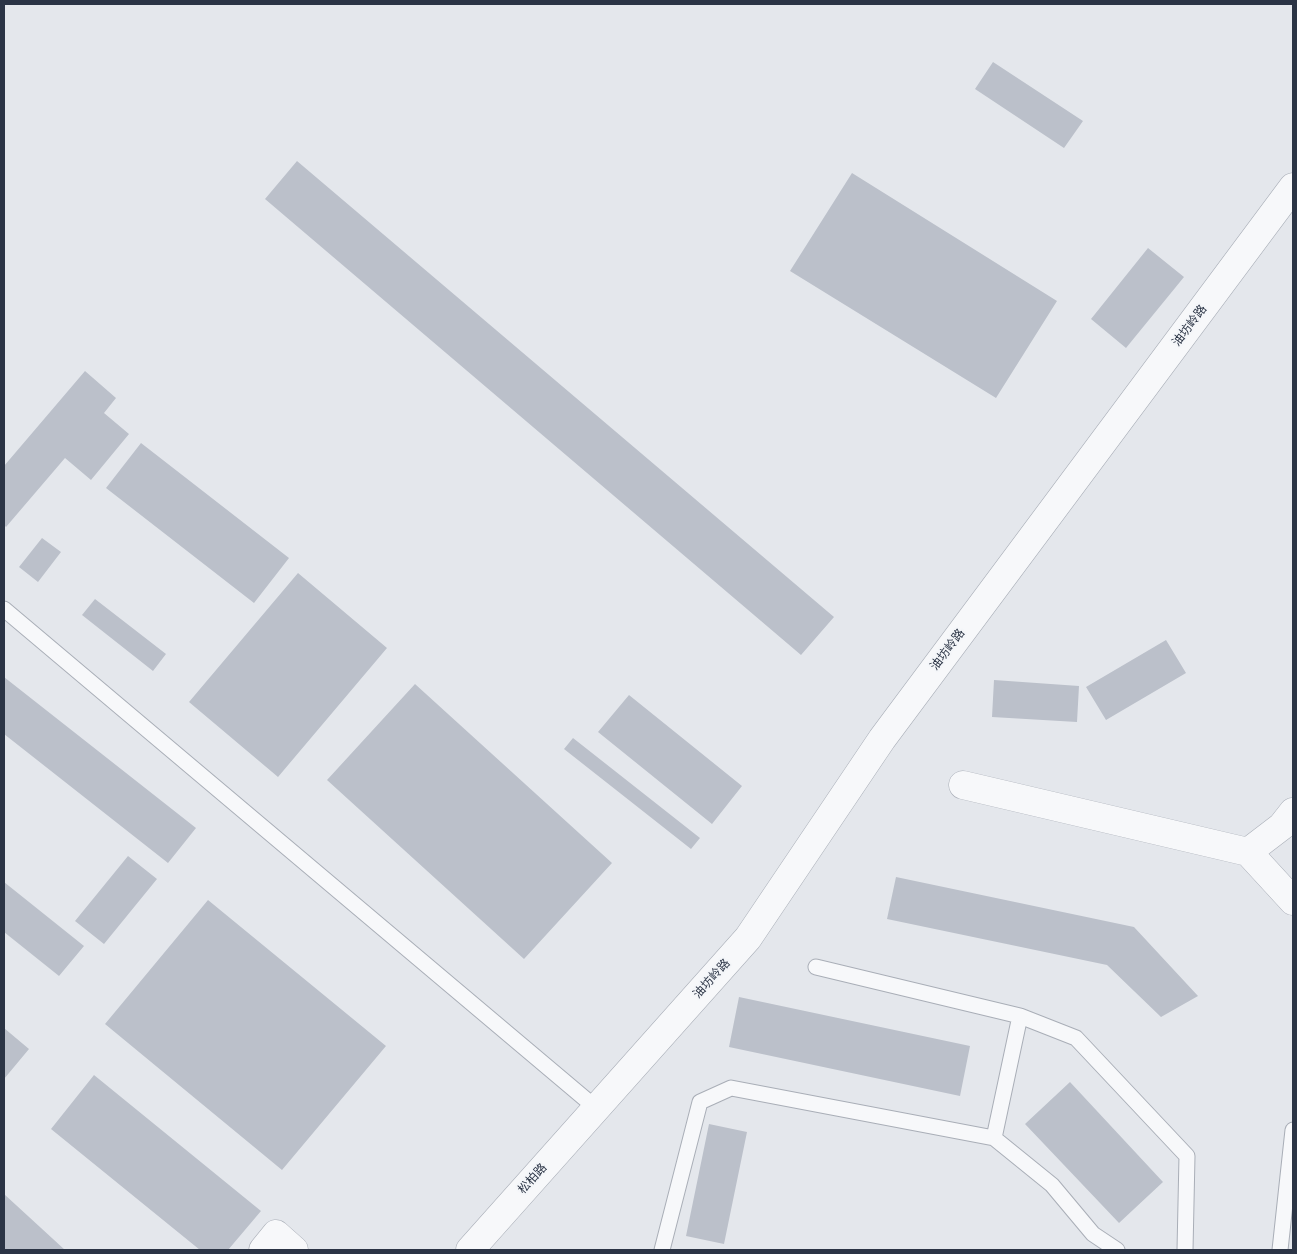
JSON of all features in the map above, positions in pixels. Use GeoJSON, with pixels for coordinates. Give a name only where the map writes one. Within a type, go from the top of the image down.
{"type":"FeatureCollection","features":[{"type":"Feature","properties":{"kind":"street","name":"油坊岭路"},"geometry":{"type":"LineString","coordinates":[[596,1108],[748,938],[882,739],[1293,186]]}},
{"type":"Feature","properties":{"kind":"street"},"geometry":{"type":"LineString","coordinates":[[963,785],[1248,852],[1293,901]]}},
{"type":"Feature","properties":{"kind":"street"},"geometry":{"type":"LineString","coordinates":[[1248,852],[1282,826],[1293,812]]}},
{"type":"Feature","properties":{"kind":"street","name":"松柏路"},"geometry":{"type":"LineString","coordinates":[[470,1250],[596,1108]]}},
{"type":"Feature","properties":{"kind":"street"},"geometry":{"type":"LineString","coordinates":[[262,1250],[276,1234],[294,1250]]}},
{"type":"Feature","properties":{"kind":"lane"},"geometry":{"type":"LineString","coordinates":[[4,609],[596,1108]]}},
{"type":"Feature","properties":{"kind":"lane"},"geometry":{"type":"LineString","coordinates":[[816,967],[1020,1016],[1076,1038],[1187,1156],[1184,1250]]}},
{"type":"Feature","properties":{"kind":"lane"},"geometry":{"type":"LineString","coordinates":[[994,1138],[1020,1016]]}},
{"type":"Feature","properties":{"kind":"lane"},"geometry":{"type":"LineString","coordinates":[[662,1250],[700,1102],[731,1088],[994,1138],[1052,1184],[1093,1234],[1117,1250]]}},
{"type":"Feature","properties":{"kind":"lane"},"geometry":{"type":"LineString","coordinates":[[1280,1250],[1293,1130]]}},
{"type":"Feature","properties":{"kind":"building"},"geometry":{"type":"Polygon","coordinates":[[[993,62],[1083,121],[1064,148],[975,89],[993,62]]]}},
{"type":"Feature","properties":{"kind":"building"},"geometry":{"type":"Polygon","coordinates":[[[297,161],[834,617],[801,655],[265,199],[297,161]]]}},
{"type":"Feature","properties":{"kind":"building"},"geometry":{"type":"Polygon","coordinates":[[[852,173],[1057,301],[996,398],[790,271],[852,173]]]}},
{"type":"Feature","properties":{"kind":"building"},"geometry":{"type":"Polygon","coordinates":[[[1148,248],[1184,277],[1126,348],[1091,319],[1148,248]]]}},
{"type":"Feature","properties":{"kind":"building"},"geometry":{"type":"Polygon","coordinates":[[[85,371],[116,398],[104,413],[129,434],[91,480],[65,458],[6,527],[4,525],[4,466],[85,371]]]}},
{"type":"Feature","properties":{"kind":"building"},"geometry":{"type":"Polygon","coordinates":[[[141,443],[289,558],[254,603],[106,488],[141,443]]]}},
{"type":"Feature","properties":{"kind":"building"},"geometry":{"type":"Polygon","coordinates":[[[42,538],[61,552],[38,582],[19,567],[42,538]]]}},
{"type":"Feature","properties":{"kind":"building"},"geometry":{"type":"Polygon","coordinates":[[[298,573],[387,648],[278,777],[189,702],[298,573]]]}},
{"type":"Feature","properties":{"kind":"building"},"geometry":{"type":"Polygon","coordinates":[[[95,599],[166,654],[153,671],[82,615],[95,599]]]}},
{"type":"Feature","properties":{"kind":"building"},"geometry":{"type":"Polygon","coordinates":[[[1166,640],[1186,673],[1106,720],[1086,687],[1166,640]]]}},
{"type":"Feature","properties":{"kind":"building"},"geometry":{"type":"Polygon","coordinates":[[[4,677],[196,828],[168,863],[4,734],[4,677]]]}},
{"type":"Feature","properties":{"kind":"building"},"geometry":{"type":"Polygon","coordinates":[[[994,680],[1079,686],[1077,722],[992,717],[994,680]]]}},
{"type":"Feature","properties":{"kind":"building"},"geometry":{"type":"Polygon","coordinates":[[[415,684],[612,863],[524,959],[327,780],[415,684]]]}},
{"type":"Feature","properties":{"kind":"building"},"geometry":{"type":"Polygon","coordinates":[[[629,695],[742,786],[712,824],[598,732],[629,695]]]}},
{"type":"Feature","properties":{"kind":"building"},"geometry":{"type":"Polygon","coordinates":[[[573,738],[700,838],[691,849],[564,749],[573,738]]]}},
{"type":"Feature","properties":{"kind":"building"},"geometry":{"type":"Polygon","coordinates":[[[128,856],[157,879],[104,944],[75,921],[128,856]]]}},
{"type":"Feature","properties":{"kind":"building"},"geometry":{"type":"Polygon","coordinates":[[[896,877],[1134,927],[1198,996],[1161,1017],[1107,965],[887,919],[896,877]]]}},
{"type":"Feature","properties":{"kind":"building"},"geometry":{"type":"Polygon","coordinates":[[[4,882],[84,946],[59,976],[4,932],[4,882]]]}},
{"type":"Feature","properties":{"kind":"building"},"geometry":{"type":"Polygon","coordinates":[[[208,900],[386,1046],[282,1170],[105,1024],[208,900]]]}},
{"type":"Feature","properties":{"kind":"building"},"geometry":{"type":"Polygon","coordinates":[[[739,997],[970,1046],[960,1096],[729,1047],[739,997]]]}},
{"type":"Feature","properties":{"kind":"building"},"geometry":{"type":"Polygon","coordinates":[[[4,1028],[29,1049],[4,1079],[4,1028]]]}},
{"type":"Feature","properties":{"kind":"building"},"geometry":{"type":"Polygon","coordinates":[[[94,1075],[261,1211],[228,1250],[200,1250],[51,1129],[94,1075]]]}},
{"type":"Feature","properties":{"kind":"building"},"geometry":{"type":"Polygon","coordinates":[[[1070,1082],[1163,1182],[1119,1223],[1025,1124],[1070,1082]]]}},
{"type":"Feature","properties":{"kind":"building"},"geometry":{"type":"Polygon","coordinates":[[[709,1124],[747,1132],[724,1244],[686,1236],[709,1124]]]}},
{"type":"Feature","properties":{"kind":"building"},"geometry":{"type":"Polygon","coordinates":[[[4,1194],[65,1250],[4,1250],[4,1194]]]}}]}
